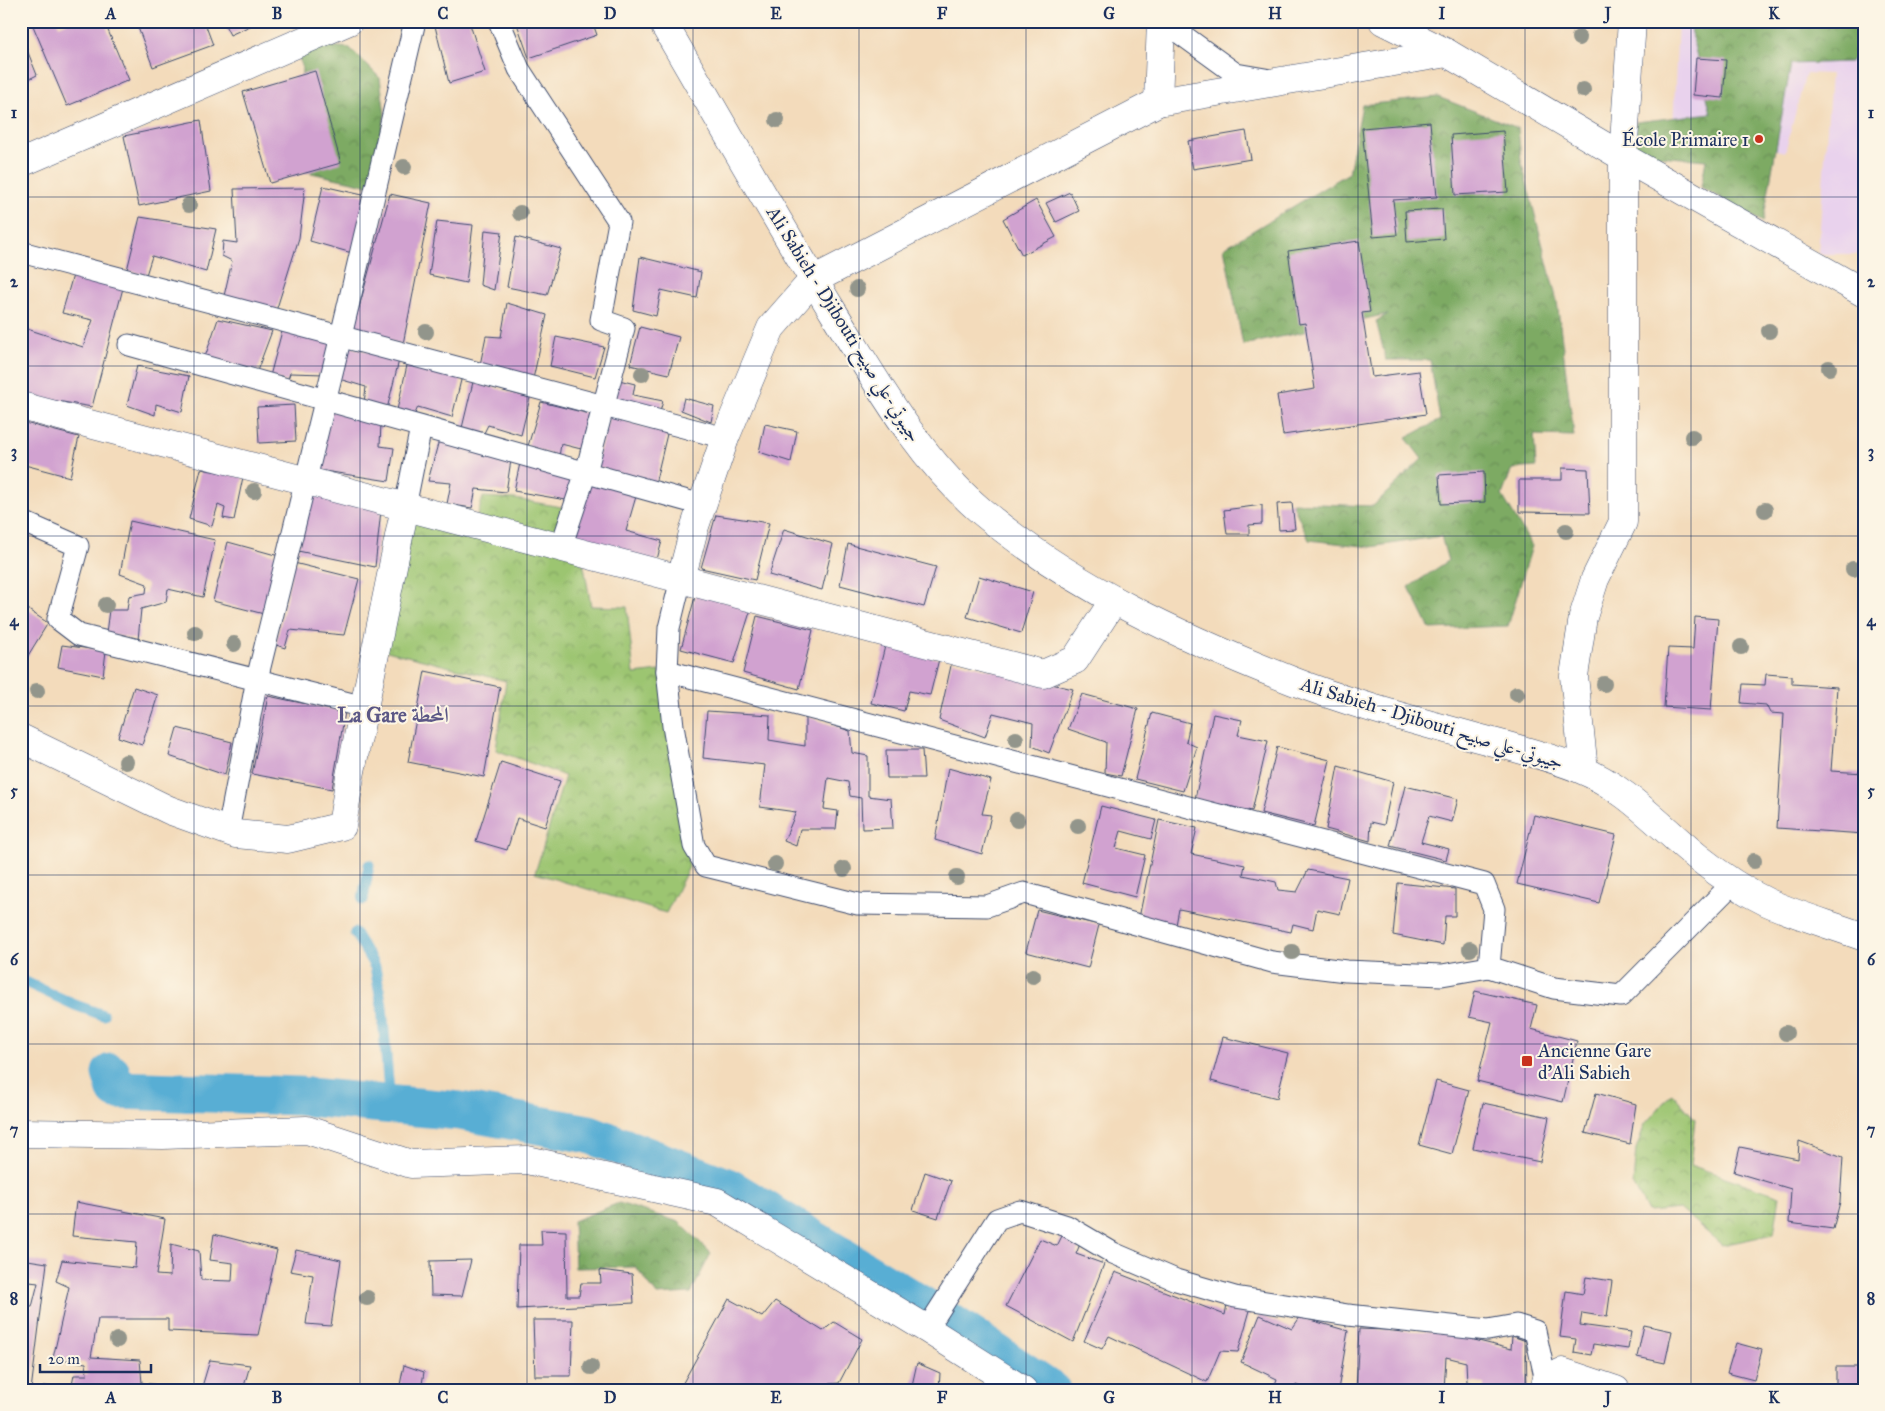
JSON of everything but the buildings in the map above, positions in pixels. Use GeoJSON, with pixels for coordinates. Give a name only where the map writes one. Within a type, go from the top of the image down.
{"type":"FeatureCollection","features":[{"type":"Feature","properties":{"kind":"street"},"geometry":{"type":"LineString","coordinates":[[21,163],[349,21]]}},
{"type":"Feature","properties":{"kind":"street","name":"Ali Sabieh - Djibouti جيبوتي-علي صبيح"},"geometry":{"type":"LineString","coordinates":[[662,21],[813,280],[901,422],[937,468],[979,509],[1025,545],[1114,600],[1173,630],[1234,657],[1348,701],[1540,755],[1584,770],[1625,794],[1700,858],[1767,902],[1864,937]]}},
{"type":"Feature","properties":{"kind":"street"},"geometry":{"type":"LineString","coordinates":[[1158,102],[1162,21]]}},
{"type":"Feature","properties":{"kind":"street"},"geometry":{"type":"LineString","coordinates":[[1383,21],[1447,53],[1623,157],[1864,293]]}},
{"type":"Feature","properties":{"kind":"street"},"geometry":{"type":"LineString","coordinates":[[1584,770],[1574,676],[1583,617],[1595,579],[1623,522],[1623,157],[1632,21]]}},
{"type":"Feature","properties":{"kind":"street"},"geometry":{"type":"LineString","coordinates":[[681,579],[724,438],[771,328],[813,280],[1158,102],[1447,53]]}},
{"type":"Feature","properties":{"kind":"street"},"geometry":{"type":"LineString","coordinates":[[21,406],[1043,674],[1075,660],[1114,600]]}},
{"type":"Feature","properties":{"kind":"street"},"geometry":{"type":"LineString","coordinates":[[21,738],[169,810],[236,834],[288,839],[342,826],[364,706],[405,507]]}},
{"type":"Feature","properties":{"kind":"street"},"geometry":{"type":"LineString","coordinates":[[21,1133],[163,1135],[307,1130],[410,1164],[527,1160],[717,1202],[927,1329],[1023,1390]]}},
{"type":"Feature","properties":{"kind":"street"},"geometry":{"type":"LineString","coordinates":[[1545,1386],[1562,1372],[1616,1390]]}},
{"type":"Feature","properties":{"kind":"lane"},"geometry":{"type":"LineString","coordinates":[[228,831],[257,680],[415,21]]}},
{"type":"Feature","properties":{"kind":"lane"},"geometry":{"type":"LineString","coordinates":[[500,21],[519,69],[620,222],[601,320],[624,328],[586,472],[561,547]]}},
{"type":"Feature","properties":{"kind":"lane"},"geometry":{"type":"LineString","coordinates":[[1162,21],[1236,74],[1281,82]]}},
{"type":"Feature","properties":{"kind":"lane"},"geometry":{"type":"LineString","coordinates":[[21,252],[724,438]]}},
{"type":"Feature","properties":{"kind":"lane"},"geometry":{"type":"LineString","coordinates":[[129,345],[702,505]]}},
{"type":"Feature","properties":{"kind":"lane"},"geometry":{"type":"LineString","coordinates":[[405,507],[422,427]]}},
{"type":"Feature","properties":{"kind":"lane"},"geometry":{"type":"LineString","coordinates":[[21,521],[78,546],[58,618],[79,634],[364,706]]}},
{"type":"Feature","properties":{"kind":"lane"},"geometry":{"type":"LineString","coordinates":[[681,579],[669,628],[668,672],[673,726],[694,846],[706,866],[858,904],[987,906],[1024,893],[1272,962],[1346,971],[1442,975],[1489,967],[1554,988],[1621,996],[1734,882]]}},
{"type":"Feature","properties":{"kind":"lane"},"geometry":{"type":"LineString","coordinates":[[668,672],[1484,884],[1494,909],[1489,967]]}},
{"type":"Feature","properties":{"kind":"lane"},"geometry":{"type":"LineString","coordinates":[[927,1329],[997,1219],[1020,1211],[1067,1226],[1113,1253],[1176,1280],[1235,1297],[1348,1315],[1488,1330],[1516,1325],[1535,1331],[1545,1386]]}},
{"type":"Feature","properties":{"kind":"shaded area","name":"École Primaire 1"},"geometry":{"type":"Polygon","coordinates":[[[1678,21],[1864,21],[1864,254],[1818,254],[1831,74],[1806,73],[1785,152],[1673,126],[1678,21]]]}},
{"type":"Feature","properties":{"kind":"green space"},"geometry":{"type":"Polygon","coordinates":[[[1688,21],[1864,21],[1864,49],[1850,62],[1791,64],[1763,222],[1701,187],[1706,160],[1635,154],[1636,122],[1711,113],[1688,21]]]}},
{"type":"Feature","properties":{"kind":"green space"},"geometry":{"type":"Polygon","coordinates":[[[316,45],[350,48],[380,78],[385,115],[370,186],[298,170],[302,66],[297,53],[316,45]]]}},
{"type":"Feature","properties":{"kind":"green space"},"geometry":{"type":"Polygon","coordinates":[[[1438,97],[1518,128],[1521,160],[1557,301],[1574,436],[1534,435],[1536,467],[1512,469],[1502,495],[1532,546],[1508,626],[1430,629],[1409,587],[1448,561],[1441,536],[1371,547],[1309,540],[1292,503],[1373,506],[1422,459],[1406,438],[1440,420],[1430,360],[1386,360],[1376,321],[1388,314],[1243,345],[1224,248],[1349,173],[1362,105],[1438,97]]]}},
{"type":"Feature","properties":{"kind":"green space"},"geometry":{"type":"Polygon","coordinates":[[[483,497],[515,499],[567,508],[583,561],[591,606],[627,607],[634,674],[660,671],[689,867],[666,913],[535,873],[565,776],[496,750],[506,681],[383,650],[412,517],[473,531],[483,497]]]}},
{"type":"Feature","properties":{"kind":"green space"},"geometry":{"type":"Polygon","coordinates":[[[1672,1093],[1695,1119],[1690,1165],[1780,1196],[1774,1234],[1722,1245],[1680,1209],[1648,1212],[1633,1184],[1636,1149],[1645,1124],[1672,1093]]]}},
{"type":"Feature","properties":{"kind":"green space"},"geometry":{"type":"Polygon","coordinates":[[[619,1203],[679,1222],[711,1253],[691,1293],[657,1295],[636,1267],[575,1268],[573,1221],[619,1203]]]}},
{"type":"Feature","properties":{"kind":"waterway"},"geometry":{"type":"LineString","coordinates":[[363,900],[369,865]]}},
{"type":"Feature","properties":{"kind":"waterway"},"geometry":{"type":"LineString","coordinates":[[355,933],[375,967],[382,1006],[390,1105]]}},
{"type":"Feature","properties":{"kind":"waterway"},"geometry":{"type":"LineString","coordinates":[[21,980],[75,1005],[103,1015]]}},
{"type":"Feature","properties":{"kind":"waterway"},"geometry":{"type":"LineString","coordinates":[[111,1073],[116,1090],[298,1096],[460,1111],[589,1134],[729,1188],[954,1325],[1051,1390]]}},
{"type":"Feature","properties":{"kind":"place","name":"École Primaire 1"},"geometry":{"type":"Point","coordinates":[1759,139]}},
{"type":"Feature","properties":{"kind":"place","name":"Ancienne Gare d'Ali Sabieh"},"geometry":{"type":"Point","coordinates":[1527,1061]}},
{"type":"Feature","properties":{"kind":"district","name":"La Gare المحطة"},"geometry":{"type":"Point","coordinates":[393,715]}}]}
